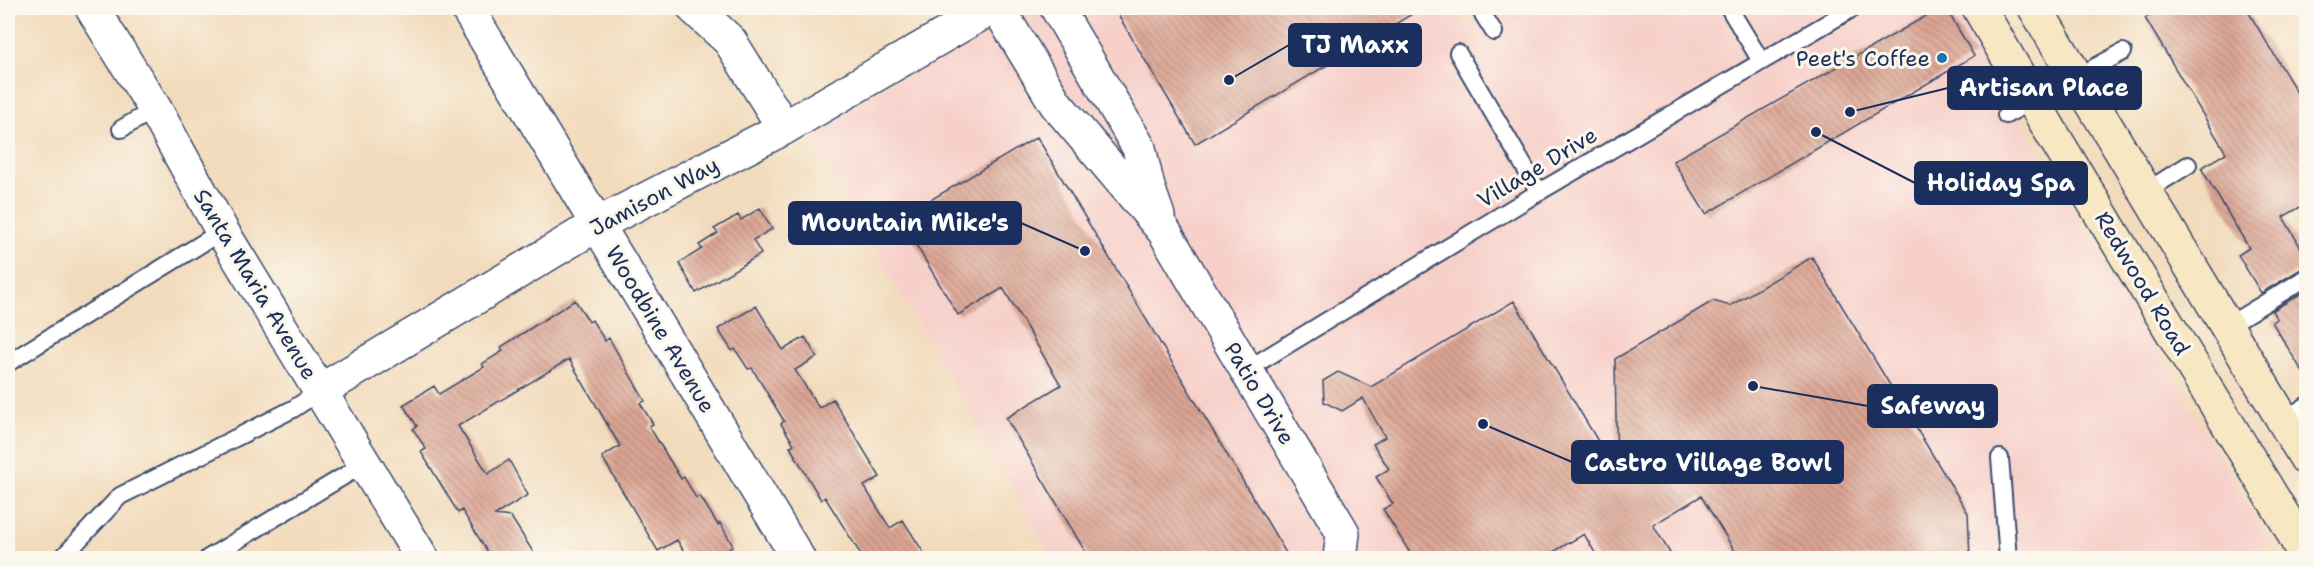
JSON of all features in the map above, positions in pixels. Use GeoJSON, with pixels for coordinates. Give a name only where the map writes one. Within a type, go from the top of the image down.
{"type":"FeatureCollection","features":[{"type":"Feature","properties":{"kind":"main road","name":"Redwood Road"},"geometry":{"type":"LineString","coordinates":[[1979,8],[2020,108],[2289,525],[2306,558]]}},
{"type":"Feature","properties":{"kind":"main road"},"geometry":{"type":"LineString","coordinates":[[2035,8],[2227,326],[2295,413],[2307,458]]}},
{"type":"Feature","properties":{"kind":"street","name":"Santa Maria Avenue"},"geometry":{"type":"LineString","coordinates":[[92,8],[155,109],[222,231],[422,558]]}},
{"type":"Feature","properties":{"kind":"street","name":"Woodbine Avenue"},"geometry":{"type":"LineString","coordinates":[[466,8],[798,558]]}},
{"type":"Feature","properties":{"kind":"street"},"geometry":{"type":"LineString","coordinates":[[694,8],[730,41],[784,128]]}},
{"type":"Feature","properties":{"kind":"street","name":"Jamison Way"},"geometry":{"type":"LineString","coordinates":[[320,391],[598,224],[784,128],[991,8]]}},
{"type":"Feature","properties":{"kind":"street","name":"Patio Drive"},"geometry":{"type":"LineString","coordinates":[[998,8],[1056,104],[1164,231],[1343,533],[1340,558]]}},
{"type":"Feature","properties":{"kind":"street","name":"Patio Drive"},"geometry":{"type":"LineString","coordinates":[[1057,8],[1138,148],[1148,187],[1164,231]]}},
{"type":"Feature","properties":{"kind":"lane"},"geometry":{"type":"LineString","coordinates":[[1479,8],[1494,32]]}},
{"type":"Feature","properties":{"kind":"lane"},"geometry":{"type":"LineString","coordinates":[[1729,8],[1761,61]]}},
{"type":"Feature","properties":{"kind":"lane","name":"Village Drive"},"geometry":{"type":"LineString","coordinates":[[1246,370],[1539,192],[1853,8]]}},
{"type":"Feature","properties":{"kind":"lane"},"geometry":{"type":"LineString","coordinates":[[2020,108],[2122,51]]}},
{"type":"Feature","properties":{"kind":"lane"},"geometry":{"type":"LineString","coordinates":[[1458,53],[1539,192]]}},
{"type":"Feature","properties":{"kind":"lane"},"geometry":{"type":"LineString","coordinates":[[122,129],[155,109]]}},
{"type":"Feature","properties":{"kind":"lane"},"geometry":{"type":"LineString","coordinates":[[2145,192],[2188,165]]}},
{"type":"Feature","properties":{"kind":"lane"},"geometry":{"type":"LineString","coordinates":[[8,363],[222,231]]}},
{"type":"Feature","properties":{"kind":"lane"},"geometry":{"type":"LineString","coordinates":[[2227,326],[2307,278]]}},
{"type":"Feature","properties":{"kind":"lane"},"geometry":{"type":"LineString","coordinates":[[62,558],[120,496],[293,409],[320,391]]}},
{"type":"Feature","properties":{"kind":"lane"},"geometry":{"type":"LineString","coordinates":[[2000,458],[2008,558]]}},
{"type":"Feature","properties":{"kind":"lane"},"geometry":{"type":"LineString","coordinates":[[208,558],[364,464]]}},
{"type":"Feature","properties":{"kind":"shaded area"},"geometry":{"type":"Polygon","coordinates":[[[1019,8],[1455,8],[1465,25],[1495,8],[1954,8],[2270,542],[2242,558],[1040,558],[1049,553],[808,131],[1019,8]]]}},
{"type":"Feature","properties":{"kind":"building"},"geometry":{"type":"Polygon","coordinates":[[[1114,8],[1422,8],[1195,144],[1114,8]]]}},
{"type":"Feature","properties":{"kind":"building"},"geometry":{"type":"Polygon","coordinates":[[[1940,8],[1946,8],[1974,56],[1706,214],[1673,161],[1940,8]]]}},
{"type":"Feature","properties":{"kind":"building"},"geometry":{"type":"Polygon","coordinates":[[[2162,8],[2246,8],[2307,109],[2307,203],[2283,217],[2307,258],[2307,268],[2301,269],[2261,293],[2238,255],[2249,248],[2201,168],[2226,153],[2145,18],[2162,8]]]}},
{"type":"Feature","properties":{"kind":"building"},"geometry":{"type":"Polygon","coordinates":[[[1037,137],[1289,558],[1089,558],[1006,418],[1061,385],[1003,288],[958,315],[900,218],[1037,137]]]}},
{"type":"Feature","properties":{"kind":"building"},"geometry":{"type":"Polygon","coordinates":[[[760,208],[772,229],[753,240],[761,254],[696,293],[679,263],[702,249],[699,245],[718,233],[714,229],[738,215],[741,220],[760,208]]]}},
{"type":"Feature","properties":{"kind":"building"},"geometry":{"type":"Polygon","coordinates":[[[1812,257],[1968,513],[1970,558],[1739,558],[1701,496],[1653,525],[1673,558],[1598,558],[1584,534],[1543,558],[1413,558],[1383,509],[1393,504],[1376,477],[1389,469],[1373,444],[1385,437],[1363,398],[1342,411],[1324,402],[1323,381],[1338,372],[1371,387],[1514,301],[1617,473],[1615,359],[1713,301],[1730,306],[1812,257]]]}},
{"type":"Feature","properties":{"kind":"building"},"geometry":{"type":"Polygon","coordinates":[[[2307,290],[2307,379],[2272,322],[2277,319],[2272,311],[2307,290]]]}},
{"type":"Feature","properties":{"kind":"building"},"geometry":{"type":"Polygon","coordinates":[[[575,300],[589,322],[592,320],[605,341],[609,338],[645,401],[640,403],[653,424],[649,426],[681,479],[684,477],[696,498],[700,496],[718,525],[720,523],[733,546],[729,549],[735,558],[688,558],[677,540],[658,551],[602,457],[620,446],[569,359],[458,426],[488,474],[509,460],[528,495],[495,515],[511,517],[537,558],[491,558],[462,510],[458,513],[421,452],[426,449],[413,429],[417,426],[403,405],[434,386],[439,394],[484,367],[482,364],[503,351],[501,347],[575,300]]]}},
{"type":"Feature","properties":{"kind":"building"},"geometry":{"type":"Polygon","coordinates":[[[756,306],[783,350],[805,337],[817,357],[795,370],[819,408],[833,399],[880,477],[864,486],[890,528],[903,520],[927,558],[863,558],[825,497],[821,500],[790,447],[794,444],[781,424],[784,421],[752,368],[748,369],[735,349],[732,351],[718,329],[756,306]]]}},
{"type":"Feature","properties":{"kind":"place","name":"Peet's Coffee"},"geometry":{"type":"Point","coordinates":[1942,58]}},
{"type":"Feature","properties":{"kind":"place","name":"TJ Maxx"},"geometry":{"type":"Point","coordinates":[1229,80]}},
{"type":"Feature","properties":{"kind":"place","name":"Artisan Place"},"geometry":{"type":"Point","coordinates":[1850,112]}},
{"type":"Feature","properties":{"kind":"place","name":"Holiday Spa"},"geometry":{"type":"Point","coordinates":[1816,132]}},
{"type":"Feature","properties":{"kind":"place","name":"Mountain Mike's"},"geometry":{"type":"Point","coordinates":[1085,251]}},
{"type":"Feature","properties":{"kind":"place","name":"Safeway"},"geometry":{"type":"Point","coordinates":[1753,386]}},
{"type":"Feature","properties":{"kind":"place","name":"Castro Village Bowl"},"geometry":{"type":"Point","coordinates":[1483,424]}}]}
